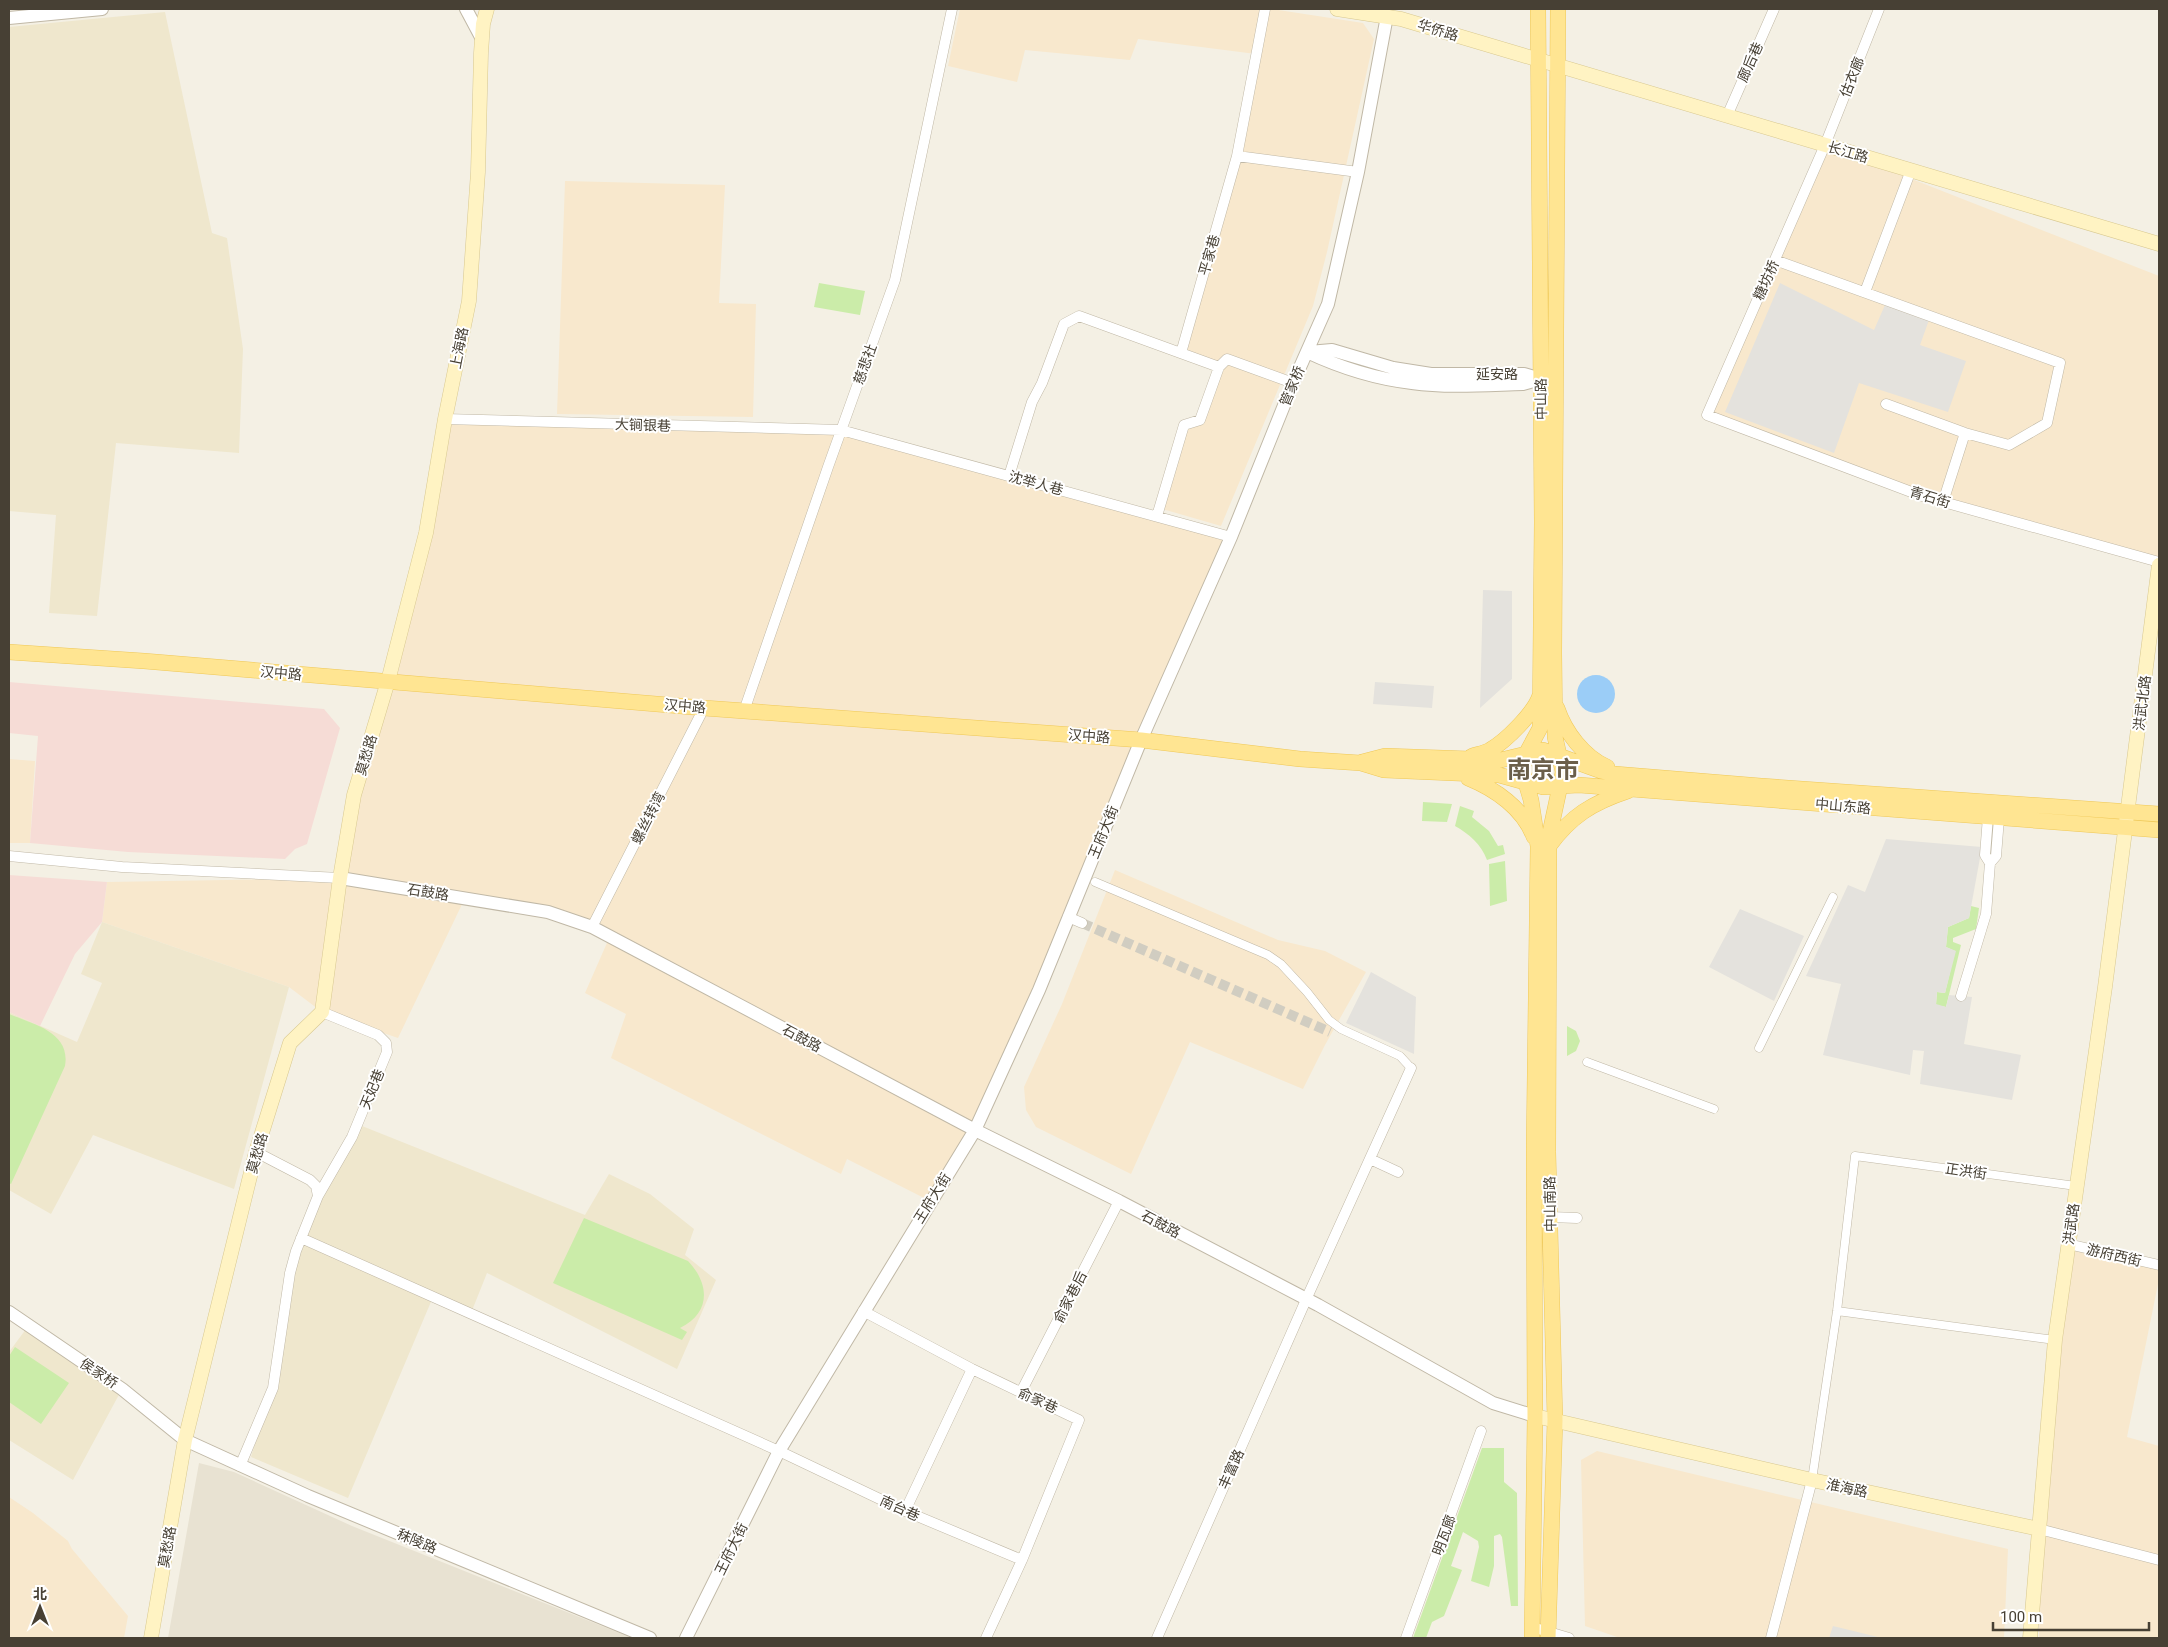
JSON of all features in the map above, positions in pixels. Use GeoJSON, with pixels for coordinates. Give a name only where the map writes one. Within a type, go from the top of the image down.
{"type":"FeatureCollection","features":[{"type":"Feature","properties":{"kind":"main road","name":"上海路"},"geometry":{"type":"LineString","coordinates":[[388,682],[426,533],[445,419],[469,301],[478,172],[482,39],[483,24],[488,9]]}},
{"type":"Feature","properties":{"kind":"main road","name":"华侨路"},"geometry":{"type":"LineString","coordinates":[[1336,9],[1388,12],[1537,60]]}},
{"type":"Feature","properties":{"kind":"main road","name":"中山路"},"geometry":{"type":"LineString","coordinates":[[1538,9],[1542,522],[1547,693],[1555,737],[1561,756],[1562,779]]}},
{"type":"Feature","properties":{"kind":"main road","name":"中山路"},"geometry":{"type":"LineString","coordinates":[[1528,784],[1522,770],[1526,754],[1540,728],[1547,693],[1558,9]]}},
{"type":"Feature","properties":{"kind":"main road","name":"长江路"},"geometry":{"type":"LineString","coordinates":[[1537,60],[2159,244]]}},
{"type":"Feature","properties":{"kind":"main road","name":"洪武北路"},"geometry":{"type":"LineString","coordinates":[[2128,812],[2159,564]]}},
{"type":"Feature","properties":{"kind":"main road","name":"汉中路"},"geometry":{"type":"LineString","coordinates":[[9,652],[704,708],[1141,740],[1300,759],[1361,763],[1385,756],[1456,766],[1499,775],[1528,784]]}},
{"type":"Feature","properties":{"kind":"main road","name":"莫愁路"},"geometry":{"type":"LineString","coordinates":[[151,1638],[185,1440],[256,1152],[290,1043],[322,1012],[340,878],[354,795],[388,682]]}},
{"type":"Feature","properties":{"kind":"main road"},"geometry":{"type":"LineString","coordinates":[[1456,766],[1497,745],[1528,714],[1538,700],[1547,693],[1556,705],[1562,722],[1576,742],[1598,763],[1635,782]]}},
{"type":"Feature","properties":{"kind":"main road","name":"汉中路"},"geometry":{"type":"LineString","coordinates":[[1456,766],[1501,760],[1543,750]]}},
{"type":"Feature","properties":{"kind":"main road","name":"中山东路"},"geometry":{"type":"LineString","coordinates":[[1543,750],[1635,782],[1993,817],[2159,830]]}},
{"type":"Feature","properties":{"kind":"main road"},"geometry":{"type":"LineString","coordinates":[[1456,766],[1496,791],[1522,816],[1543,846],[1586,809],[1635,782]]}},
{"type":"Feature","properties":{"kind":"main road","name":"中山东路"},"geometry":{"type":"LineString","coordinates":[[1528,784],[1543,787],[1562,779],[1580,785],[1635,782],[2159,814]]}},
{"type":"Feature","properties":{"kind":"main road","name":"中山南路"},"geometry":{"type":"LineString","coordinates":[[1532,1632],[1535,1416],[1534,1181],[1543,846],[1550,830],[1562,779]]}},
{"type":"Feature","properties":{"kind":"main road","name":"中山南路"},"geometry":{"type":"LineString","coordinates":[[1528,784],[1537,830],[1543,846],[1555,1420],[1548,1635]]}},
{"type":"Feature","properties":{"kind":"main road","name":"洪武路"},"geometry":{"type":"LineString","coordinates":[[2030,1638],[2055,1340],[2128,812]]}},
{"type":"Feature","properties":{"kind":"main road","name":"淮海路"},"geometry":{"type":"LineString","coordinates":[[1535,1416],[1812,1480],[2039,1529]]}},
{"type":"Feature","properties":{"kind":"street"},"geometry":{"type":"LineString","coordinates":[[9,18],[102,9]]}},
{"type":"Feature","properties":{"kind":"street"},"geometry":{"type":"LineString","coordinates":[[466,9],[482,39]]}},
{"type":"Feature","properties":{"kind":"street","name":"慈悲社"},"geometry":{"type":"LineString","coordinates":[[744,710],[895,280],[952,9]]}},
{"type":"Feature","properties":{"kind":"street","name":"平家巷"},"geometry":{"type":"LineString","coordinates":[[1181,353],[1237,156],[1265,9]]}},
{"type":"Feature","properties":{"kind":"street","name":"廊后巷"},"geometry":{"type":"LineString","coordinates":[[1727,116],[1774,9]]}},
{"type":"Feature","properties":{"kind":"street","name":"估衣廊"},"geometry":{"type":"LineString","coordinates":[[1825,145],[1879,9]]}},
{"type":"Feature","properties":{"kind":"street","name":"管家桥"},"geometry":{"type":"LineString","coordinates":[[1141,740],[1231,537],[1293,383],[1328,304],[1358,172],[1388,12]]}},
{"type":"Feature","properties":{"kind":"street","name":"糖坊桥"},"geometry":{"type":"LineString","coordinates":[[1707,415],[1825,145]]}},
{"type":"Feature","properties":{"kind":"street"},"geometry":{"type":"LineString","coordinates":[[1237,156],[1358,172]]}},
{"type":"Feature","properties":{"kind":"street"},"geometry":{"type":"LineString","coordinates":[[1865,292],[1910,170]]}},
{"type":"Feature","properties":{"kind":"street"},"geometry":{"type":"LineString","coordinates":[[1775,260],[2060,363],[2047,423],[2008,445],[1965,433],[1886,404]]}},
{"type":"Feature","properties":{"kind":"street"},"geometry":{"type":"LineString","coordinates":[[1009,476],[1032,402],[1042,383],[1064,324],[1079,316],[1219,366]]}},
{"type":"Feature","properties":{"kind":"street","name":"延安路"},"geometry":{"type":"LineString","coordinates":[[1307,352],[1332,350],[1393,368],[1414,372],[1524,374],[1541,379]]}},
{"type":"Feature","properties":{"kind":"street"},"geometry":{"type":"LineString","coordinates":[[1157,516],[1184,425],[1200,420],[1219,366],[1227,359],[1293,383]]}},
{"type":"Feature","properties":{"kind":"street","name":"青石街"},"geometry":{"type":"LineString","coordinates":[[1707,415],[1922,496],[2159,564]]}},
{"type":"Feature","properties":{"kind":"street","name":"大锏银巷"},"geometry":{"type":"LineString","coordinates":[[445,419],[841,430]]}},
{"type":"Feature","properties":{"kind":"street","name":"沈举人巷"},"geometry":{"type":"LineString","coordinates":[[841,430],[1231,537]]}},
{"type":"Feature","properties":{"kind":"street"},"geometry":{"type":"LineString","coordinates":[[1943,502],[1965,433]]}},
{"type":"Feature","properties":{"kind":"street","name":"螺丝转湾"},"geometry":{"type":"LineString","coordinates":[[592,927],[704,708]]}},
{"type":"Feature","properties":{"kind":"street","name":"王府大街"},"geometry":{"type":"LineString","coordinates":[[686,1638],[779,1451],[975,1130],[1039,990],[1141,740]]}},
{"type":"Feature","properties":{"kind":"street"},"geometry":{"type":"LineString","coordinates":[[1961,996],[1986,914],[1990,864],[1985,855],[1993,817]]}},
{"type":"Feature","properties":{"kind":"street","name":"石鼓路"},"geometry":{"type":"LineString","coordinates":[[9,856],[122,867],[340,878],[548,912],[592,927],[975,1130],[1119,1201],[1306,1299],[1493,1403],[1535,1416]]}},
{"type":"Feature","properties":{"kind":"street"},"geometry":{"type":"LineString","coordinates":[[1095,882],[1268,955],[1281,964],[1307,992],[1328,1020],[1341,1029],[1400,1056],[1411,1068]]}},
{"type":"Feature","properties":{"kind":"street"},"geometry":{"type":"LineString","coordinates":[[1759,1048],[1833,897]]}},
{"type":"Feature","properties":{"kind":"street"},"geometry":{"type":"LineString","coordinates":[[1068,917],[1082,923]]}},
{"type":"Feature","properties":{"kind":"street","name":"天妃巷"},"geometry":{"type":"LineString","coordinates":[[240,1466],[273,1388],[290,1273],[302,1238],[318,1196],[352,1137],[387,1052],[386,1042],[378,1035],[322,1012]]}},
{"type":"Feature","properties":{"kind":"street"},"geometry":{"type":"LineString","coordinates":[[1587,1062],[1714,1109]]}},
{"type":"Feature","properties":{"kind":"street","name":"丰富路"},"geometry":{"type":"LineString","coordinates":[[1157,1638],[1306,1299],[1411,1068]]}},
{"type":"Feature","properties":{"kind":"street"},"geometry":{"type":"LineString","coordinates":[[256,1152],[310,1180],[316,1186],[318,1196]]}},
{"type":"Feature","properties":{"kind":"street","name":"正洪街"},"geometry":{"type":"LineString","coordinates":[[1837,1310],[1854,1156],[2076,1186]]}},
{"type":"Feature","properties":{"kind":"street"},"geometry":{"type":"LineString","coordinates":[[1370,1159],[1398,1172]]}},
{"type":"Feature","properties":{"kind":"street","name":"俞家巷后"},"geometry":{"type":"LineString","coordinates":[[1021,1392],[1119,1201]]}},
{"type":"Feature","properties":{"kind":"street"},"geometry":{"type":"LineString","coordinates":[[1550,1217],[1576,1218]]}},
{"type":"Feature","properties":{"kind":"street","name":"南台巷"},"geometry":{"type":"LineString","coordinates":[[302,1238],[779,1451],[904,1511],[1022,1560]]}},
{"type":"Feature","properties":{"kind":"street","name":"游府西街"},"geometry":{"type":"LineString","coordinates":[[2068,1244],[2159,1265]]}},
{"type":"Feature","properties":{"kind":"street"},"geometry":{"type":"LineString","coordinates":[[1771,1638],[1812,1480],[1837,1310],[2055,1340]]}},
{"type":"Feature","properties":{"kind":"street","name":"俞家巷"},"geometry":{"type":"LineString","coordinates":[[863,1311],[972,1369],[1079,1420],[1022,1560]]}},
{"type":"Feature","properties":{"kind":"street","name":"侯家桥"},"geometry":{"type":"LineString","coordinates":[[9,1312],[122,1389],[185,1440]]}},
{"type":"Feature","properties":{"kind":"street"},"geometry":{"type":"LineString","coordinates":[[904,1511],[972,1369]]}},
{"type":"Feature","properties":{"kind":"street","name":"明瓦廊"},"geometry":{"type":"LineString","coordinates":[[1406,1638],[1481,1431]]}},
{"type":"Feature","properties":{"kind":"street","name":"秣陵路"},"geometry":{"type":"LineString","coordinates":[[185,1440],[240,1466],[650,1638]]}},
{"type":"Feature","properties":{"kind":"street","name":"淮海路"},"geometry":{"type":"LineString","coordinates":[[2039,1529],[2159,1560]]}},
{"type":"Feature","properties":{"kind":"street"},"geometry":{"type":"LineString","coordinates":[[986,1638],[1022,1560]]}},
{"type":"Feature","properties":{"kind":"street"},"geometry":{"type":"LineString","coordinates":[[1532,1632],[1569,1638]]}},
{"type":"Feature","properties":{"kind":"shaded area"},"geometry":{"type":"Polygon","coordinates":[[[960,9],[1272,9],[1363,23],[1374,39],[1327,252],[1313,306],[1221,526],[1159,508],[1184,425],[1200,420],[1219,367],[1181,353],[1237,156],[1256,54],[1138,39],[1130,60],[1025,50],[1017,82],[948,66],[960,9]]]}},
{"type":"Feature","properties":{"kind":"shaded area"},"geometry":{"type":"Polygon","coordinates":[[[165,12],[212,233],[227,238],[243,349],[239,453],[116,443],[97,616],[49,613],[56,515],[9,511],[9,27],[165,12]]]}},
{"type":"Feature","properties":{"kind":"shaded area"},"geometry":{"type":"Polygon","coordinates":[[[1825,145],[2159,276],[2159,562],[1922,496],[1707,415],[1825,145]]]}},
{"type":"Feature","properties":{"kind":"shaded area"},"geometry":{"type":"Polygon","coordinates":[[[565,181],[725,185],[719,303],[756,304],[753,417],[557,414],[565,181]]]}},
{"type":"Feature","properties":{"kind":"shaded area"},"geometry":{"type":"Polygon","coordinates":[[[1780,283],[1874,330],[1885,305],[1929,320],[1920,345],[1966,361],[1948,412],[1859,383],[1834,453],[1725,412],[1780,283]]]}},
{"type":"Feature","properties":{"kind":"shaded area"},"geometry":{"type":"Polygon","coordinates":[[[445,419],[841,430],[1231,537],[975,1130],[930,1201],[847,1159],[841,1174],[611,1058],[626,1014],[585,993],[610,936],[592,927],[465,898],[398,1038],[322,1012],[289,987],[102,922],[107,882],[340,878],[388,681],[445,419]]]}},
{"type":"Feature","properties":{"kind":"shaded area"},"geometry":{"type":"Polygon","coordinates":[[[1483,590],[1512,591],[1512,679],[1480,708],[1483,590]]]}},
{"type":"Feature","properties":{"kind":"shaded area"},"geometry":{"type":"Polygon","coordinates":[[[9,682],[324,709],[340,728],[307,844],[295,849],[285,859],[128,852],[30,843],[38,736],[9,733],[9,682]]]}},
{"type":"Feature","properties":{"kind":"shaded area"},"geometry":{"type":"Polygon","coordinates":[[[1375,682],[1434,686],[1432,708],[1373,704],[1375,682]]]}},
{"type":"Feature","properties":{"kind":"shaded area"},"geometry":{"type":"Polygon","coordinates":[[[9,759],[35,761],[30,843],[9,843],[9,759]]]}},
{"type":"Feature","properties":{"kind":"shaded area"},"geometry":{"type":"Polygon","coordinates":[[[1886,839],[1982,847],[1969,918],[1948,927],[1946,947],[1956,951],[1945,993],[1937,992],[1936,1004],[1946,1007],[1949,995],[1972,997],[1964,1044],[2021,1055],[2012,1100],[1920,1084],[1924,1051],[1913,1050],[1910,1075],[1823,1055],[1841,984],[1806,976],[1848,885],[1865,892],[1886,839]]]}},
{"type":"Feature","properties":{"kind":"shaded area"},"geometry":{"type":"Polygon","coordinates":[[[1115,870],[1278,940],[1325,951],[1366,972],[1303,1089],[1190,1042],[1131,1174],[1036,1127],[1026,1110],[1024,1087],[1062,1004],[1115,870]]]}},
{"type":"Feature","properties":{"kind":"shaded area"},"geometry":{"type":"Polygon","coordinates":[[[9,875],[107,882],[102,922],[75,954],[40,1026],[9,1012],[9,875]]]}},
{"type":"Feature","properties":{"kind":"shaded area"},"geometry":{"type":"Polygon","coordinates":[[[1740,909],[1804,936],[1774,1001],[1709,967],[1740,909]]]}},
{"type":"Feature","properties":{"kind":"shaded area"},"geometry":{"type":"Polygon","coordinates":[[[102,922],[289,987],[234,1189],[93,1135],[51,1214],[9,1190],[9,1012],[77,1042],[102,983],[81,974],[102,922]]]}},
{"type":"Feature","properties":{"kind":"shaded area"},"geometry":{"type":"Polygon","coordinates":[[[1371,972],[1416,997],[1414,1054],[1346,1023],[1371,972]]]}},
{"type":"Feature","properties":{"kind":"shaded area"},"geometry":{"type":"Polygon","coordinates":[[[357,1124],[585,1215],[609,1174],[650,1194],[694,1229],[685,1255],[716,1280],[677,1369],[487,1273],[471,1313],[433,1297],[348,1498],[251,1457],[267,1403],[296,1251],[357,1124]]]}},
{"type":"Feature","properties":{"kind":"shaded area"},"geometry":{"type":"Polygon","coordinates":[[[2068,1244],[2159,1265],[2159,1279],[2127,1437],[2159,1446],[2159,1638],[2039,1638],[2039,1529],[2068,1244]]]}},
{"type":"Feature","properties":{"kind":"shaded area"},"geometry":{"type":"Polygon","coordinates":[[[29,1325],[122,1389],[73,1480],[9,1440],[9,1352],[29,1325]]]}},
{"type":"Feature","properties":{"kind":"shaded area"},"geometry":{"type":"Polygon","coordinates":[[[1597,1451],[2008,1549],[2004,1638],[1620,1638],[1585,1626],[1581,1460],[1597,1451]]]}},
{"type":"Feature","properties":{"kind":"shaded area"},"geometry":{"type":"Polygon","coordinates":[[[199,1463],[234,1472],[352,1526],[632,1638],[168,1638],[199,1463]]]}},
{"type":"Feature","properties":{"kind":"shaded area"},"geometry":{"type":"Polygon","coordinates":[[[9,1497],[33,1513],[68,1541],[72,1549],[128,1616],[124,1638],[9,1638],[9,1497]]]}},
{"type":"Feature","properties":{"kind":"shaded area"},"geometry":{"type":"Polygon","coordinates":[[[1833,1626],[1882,1638],[1829,1638],[1833,1626]]]}},
{"type":"Feature","properties":{"kind":"green space"},"geometry":{"type":"Polygon","coordinates":[[[819,283],[865,291],[860,315],[814,307],[819,283]]]}},
{"type":"Feature","properties":{"kind":"green space"},"geometry":{"type":"Polygon","coordinates":[[[1423,802],[1452,804],[1447,822],[1422,821],[1423,802]]]}},
{"type":"Feature","properties":{"kind":"green space"},"geometry":{"type":"Polygon","coordinates":[[[1460,806],[1474,811],[1472,817],[1489,831],[1498,846],[1503,845],[1505,854],[1487,860],[1474,840],[1455,826],[1460,806]]]}},
{"type":"Feature","properties":{"kind":"green space"},"geometry":{"type":"Polygon","coordinates":[[[1505,861],[1507,901],[1490,906],[1489,864],[1505,861]]]}},
{"type":"Feature","properties":{"kind":"green space"},"geometry":{"type":"Polygon","coordinates":[[[1971,906],[1979,908],[1976,929],[1953,938],[1953,942],[1961,945],[1946,1007],[1936,1005],[1937,992],[1945,993],[1955,951],[1946,947],[1948,927],[1969,918],[1971,906]]]}},
{"type":"Feature","properties":{"kind":"green space"},"geometry":{"type":"Polygon","coordinates":[[[9,1014],[48,1031],[62,1045],[65,1054],[65,1066],[11,1184],[9,1183],[9,1014]]]}},
{"type":"Feature","properties":{"kind":"green space"},"geometry":{"type":"Polygon","coordinates":[[[1567,1026],[1576,1031],[1580,1041],[1576,1051],[1567,1056],[1567,1026]]]}},
{"type":"Feature","properties":{"kind":"green space"},"geometry":{"type":"Polygon","coordinates":[[[584,1218],[688,1261],[700,1279],[704,1298],[697,1314],[690,1322],[680,1328],[687,1332],[682,1340],[553,1283],[584,1218]]]}},
{"type":"Feature","properties":{"kind":"green space"},"geometry":{"type":"Polygon","coordinates":[[[15,1347],[69,1383],[41,1424],[9,1402],[9,1356],[15,1347]]]}},
{"type":"Feature","properties":{"kind":"green space"},"geometry":{"type":"Polygon","coordinates":[[[1482,1448],[1504,1448],[1504,1482],[1517,1493],[1518,1606],[1511,1606],[1502,1537],[1500,1534],[1494,1536],[1494,1566],[1489,1587],[1471,1581],[1479,1547],[1478,1541],[1463,1532],[1451,1566],[1462,1570],[1444,1616],[1432,1622],[1426,1638],[1413,1638],[1482,1448]]]}},
{"type":"Feature","properties":{"kind":"water"},"geometry":{"type":"Polygon","coordinates":[[[1596,675],[1609,681],[1615,694],[1609,707],[1596,713],[1583,707],[1577,694],[1583,681],[1596,675]]]}},
{"type":"Feature","properties":{"kind":"tunnel"},"geometry":{"type":"LineString","coordinates":[[1082,923],[1330,1032]]}},
{"type":"Feature","properties":{"kind":"district","name":"南京市"},"geometry":{"type":"Point","coordinates":[1543,770]}}]}
